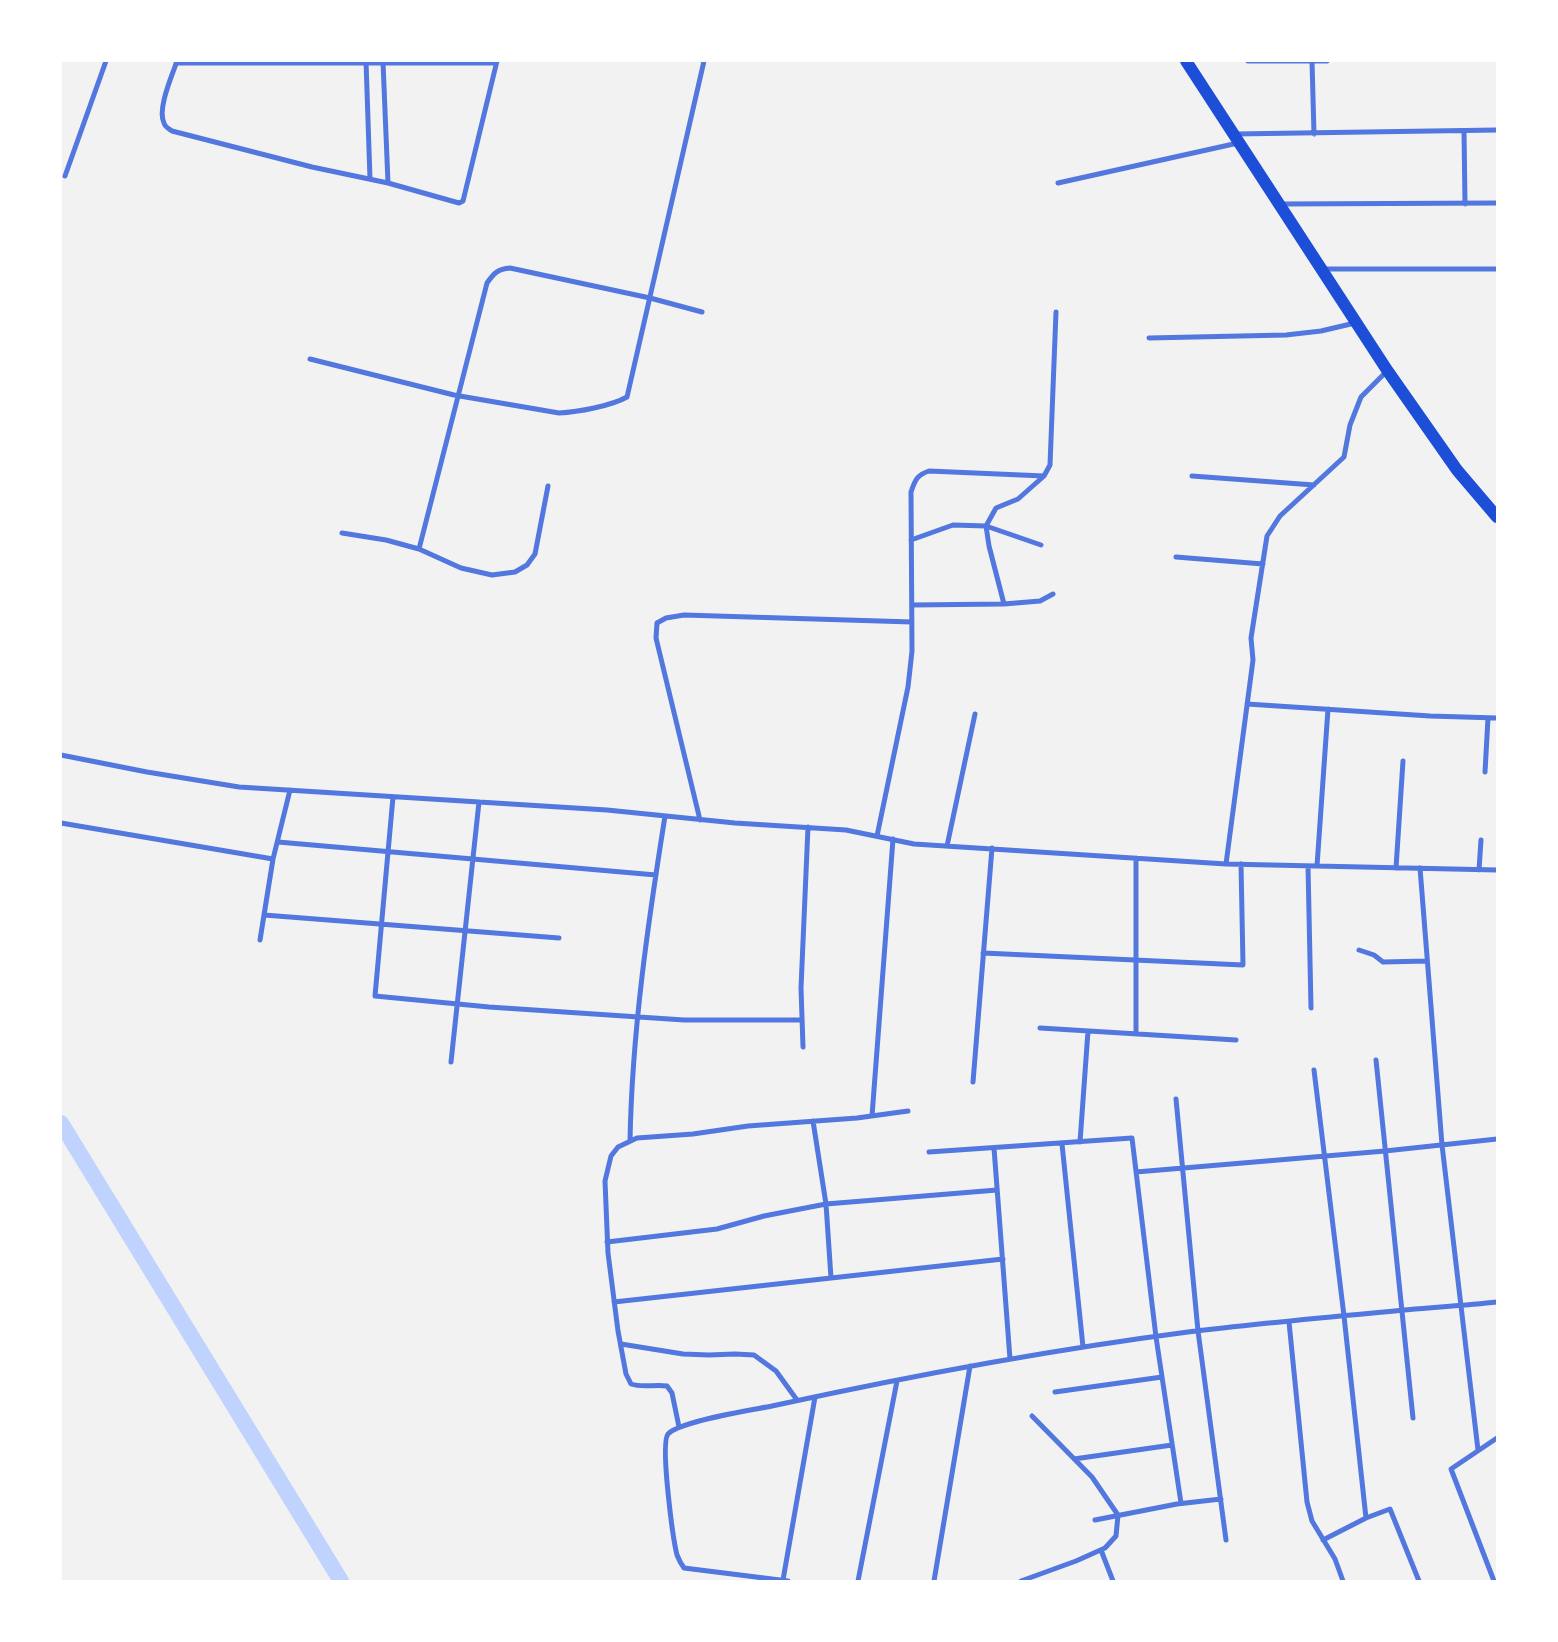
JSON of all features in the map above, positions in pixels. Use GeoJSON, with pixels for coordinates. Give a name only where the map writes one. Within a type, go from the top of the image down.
{"type":"FeatureCollection","features":[{"type":"Feature","properties":{"kind":"highway"},"geometry":{"type":"LineString","coordinates":[[1186,61],[1387,370],[1457,470],[1497,516]]}},
{"type":"Feature","properties":{"kind":"street"},"geometry":{"type":"LineString","coordinates":[[65,176],[106,61]]}},
{"type":"Feature","properties":{"kind":"street"},"geometry":{"type":"LineString","coordinates":[[310,359],[458,396],[560,413],[617,403],[627,397],[704,61]]}},
{"type":"Feature","properties":{"kind":"street"},"geometry":{"type":"LineString","coordinates":[[1248,61],[1327,61]]}},
{"type":"Feature","properties":{"kind":"street"},"geometry":{"type":"LineString","coordinates":[[1312,61],[1314,134]]}},
{"type":"Feature","properties":{"kind":"street"},"geometry":{"type":"LineString","coordinates":[[176,62],[366,62],[496,62],[464,201],[459,203],[388,183],[312,167],[172,131],[164,125],[162,109],[176,62]]}},
{"type":"Feature","properties":{"kind":"street"},"geometry":{"type":"LineString","coordinates":[[366,62],[370,179]]}},
{"type":"Feature","properties":{"kind":"street"},"geometry":{"type":"LineString","coordinates":[[383,62],[388,183]]}},
{"type":"Feature","properties":{"kind":"street"},"geometry":{"type":"LineString","coordinates":[[1058,183],[1235,139],[1314,134],[1497,130]]}},
{"type":"Feature","properties":{"kind":"street"},"geometry":{"type":"LineString","coordinates":[[1464,131],[1465,204]]}},
{"type":"Feature","properties":{"kind":"street"},"geometry":{"type":"LineString","coordinates":[[1278,204],[1497,203]]}},
{"type":"Feature","properties":{"kind":"street"},"geometry":{"type":"LineString","coordinates":[[419,549],[487,283],[494,273],[501,269],[510,268],[650,298],[702,312]]}},
{"type":"Feature","properties":{"kind":"street"},"geometry":{"type":"LineString","coordinates":[[1321,269],[1497,269]]}},
{"type":"Feature","properties":{"kind":"street"},"geometry":{"type":"LineString","coordinates":[[1004,604],[989,546],[986,526],[996,508],[1018,499],[1044,476],[1050,465],[1056,312]]}},
{"type":"Feature","properties":{"kind":"street"},"geometry":{"type":"LineString","coordinates":[[1149,338],[1286,335],[1321,331],[1356,322]]}},
{"type":"Feature","properties":{"kind":"street"},"geometry":{"type":"LineString","coordinates":[[1226,864],[1253,660],[1251,638],[1267,536],[1280,516],[1344,457],[1350,424],[1361,397],[1387,370]]}},
{"type":"Feature","properties":{"kind":"street"},"geometry":{"type":"LineString","coordinates":[[877,836],[908,687],[912,651],[911,492],[918,474],[929,471],[1044,476]]}},
{"type":"Feature","properties":{"kind":"street"},"geometry":{"type":"LineString","coordinates":[[1192,476],[1314,484]]}},
{"type":"Feature","properties":{"kind":"street"},"geometry":{"type":"LineString","coordinates":[[342,533],[386,540],[419,549],[461,568],[492,576],[515,572],[527,565],[535,554],[548,486]]}},
{"type":"Feature","properties":{"kind":"street"},"geometry":{"type":"LineString","coordinates":[[911,540],[953,525],[986,526],[1041,545]]}},
{"type":"Feature","properties":{"kind":"street"},"geometry":{"type":"LineString","coordinates":[[1176,557],[1263,564]]}},
{"type":"Feature","properties":{"kind":"street"},"geometry":{"type":"LineString","coordinates":[[912,605],[1004,604],[1040,601],[1052,594]]}},
{"type":"Feature","properties":{"kind":"street"},"geometry":{"type":"LineString","coordinates":[[700,820],[656,638],[657,623],[666,618],[684,615],[912,622]]}},
{"type":"Feature","properties":{"kind":"street"},"geometry":{"type":"LineString","coordinates":[[1247,704],[1430,716],[1497,718]]}},
{"type":"Feature","properties":{"kind":"street"},"geometry":{"type":"LineString","coordinates":[[1317,866],[1328,709]]}},
{"type":"Feature","properties":{"kind":"street"},"geometry":{"type":"LineString","coordinates":[[947,846],[976,714]]}},
{"type":"Feature","properties":{"kind":"street"},"geometry":{"type":"LineString","coordinates":[[1485,772],[1488,718]]}},
{"type":"Feature","properties":{"kind":"street"},"geometry":{"type":"LineString","coordinates":[[61,755],[147,772],[240,787],[607,810],[700,820],[846,830],[914,844],[1226,864],[1497,870]]}},
{"type":"Feature","properties":{"kind":"street"},"geometry":{"type":"LineString","coordinates":[[1396,868],[1403,761]]}},
{"type":"Feature","properties":{"kind":"street"},"geometry":{"type":"LineString","coordinates":[[260,940],[274,859],[290,790]]}},
{"type":"Feature","properties":{"kind":"street"},"geometry":{"type":"LineString","coordinates":[[392,797],[375,996],[458,1004],[684,1020],[802,1020]]}},
{"type":"Feature","properties":{"kind":"street"},"geometry":{"type":"LineString","coordinates":[[451,1062],[479,802]]}},
{"type":"Feature","properties":{"kind":"street"},"geometry":{"type":"LineString","coordinates":[[630,1141],[638,1017],[665,816]]}},
{"type":"Feature","properties":{"kind":"street"},"geometry":{"type":"LineString","coordinates":[[61,823],[274,859]]}},
{"type":"Feature","properties":{"kind":"street"},"geometry":{"type":"LineString","coordinates":[[803,1047],[801,988],[808,827]]}},
{"type":"Feature","properties":{"kind":"street"},"geometry":{"type":"LineString","coordinates":[[872,1116],[893,839]]}},
{"type":"Feature","properties":{"kind":"street"},"geometry":{"type":"LineString","coordinates":[[1479,870],[1481,840]]}},
{"type":"Feature","properties":{"kind":"street"},"geometry":{"type":"LineString","coordinates":[[278,842],[656,876]]}},
{"type":"Feature","properties":{"kind":"street"},"geometry":{"type":"LineString","coordinates":[[973,1082],[992,848]]}},
{"type":"Feature","properties":{"kind":"street"},"geometry":{"type":"LineString","coordinates":[[1136,858],[1136,1034]]}},
{"type":"Feature","properties":{"kind":"street"},"geometry":{"type":"LineString","coordinates":[[983,953],[1243,965],[1241,864]]}},
{"type":"Feature","properties":{"kind":"street"},"geometry":{"type":"LineString","coordinates":[[1308,866],[1311,1008]]}},
{"type":"Feature","properties":{"kind":"street"},"geometry":{"type":"LineString","coordinates":[[1420,868],[1442,1145],[1478,1450]]}},
{"type":"Feature","properties":{"kind":"street"},"geometry":{"type":"LineString","coordinates":[[264,915],[558,938]]}},
{"type":"Feature","properties":{"kind":"street"},"geometry":{"type":"LineString","coordinates":[[1359,950],[1374,955],[1383,962],[1427,961]]}},
{"type":"Feature","properties":{"kind":"street"},"geometry":{"type":"LineString","coordinates":[[1040,1028],[1236,1040]]}},
{"type":"Feature","properties":{"kind":"street"},"geometry":{"type":"LineString","coordinates":[[1080,1142],[1088,1031]]}},
{"type":"Feature","properties":{"kind":"street"},"geometry":{"type":"LineString","coordinates":[[1376,1060],[1413,1418]]}},
{"type":"Feature","properties":{"kind":"street"},"geometry":{"type":"LineString","coordinates":[[1314,1070],[1366,1518]]}},
{"type":"Feature","properties":{"kind":"street"},"geometry":{"type":"LineString","coordinates":[[1176,1099],[1198,1331],[1226,1540]]}},
{"type":"Feature","properties":{"kind":"street"},"geometry":{"type":"LineString","coordinates":[[679,1427],[672,1393],[667,1386],[657,1384],[640,1387],[631,1384],[626,1374],[614,1302],[607,1242],[605,1181],[612,1156],[618,1147],[637,1138],[908,1111]]}},
{"type":"Feature","properties":{"kind":"street"},"geometry":{"type":"LineString","coordinates":[[813,1121],[826,1204],[831,1278]]}},
{"type":"Feature","properties":{"kind":"street"},"geometry":{"type":"LineString","coordinates":[[929,1152],[1132,1138],[1156,1337],[1181,1503]]}},
{"type":"Feature","properties":{"kind":"street"},"geometry":{"type":"LineString","coordinates":[[1136,1172],[1385,1151],[1497,1139]]}},
{"type":"Feature","properties":{"kind":"street"},"geometry":{"type":"LineString","coordinates":[[1062,1144],[1083,1347]]}},
{"type":"Feature","properties":{"kind":"street"},"geometry":{"type":"LineString","coordinates":[[994,1148],[1010,1359]]}},
{"type":"Feature","properties":{"kind":"street"},"geometry":{"type":"LineString","coordinates":[[607,1242],[717,1229],[764,1216],[826,1204],[997,1190]]}},
{"type":"Feature","properties":{"kind":"street"},"geometry":{"type":"LineString","coordinates":[[614,1302],[1002,1259]]}},
{"type":"Feature","properties":{"kind":"street"},"geometry":{"type":"LineString","coordinates":[[815,1397],[785,1580],[684,1568],[678,1559],[675,1545],[665,1453],[668,1434],[687,1424],[796,1400],[970,1366],[1083,1347],[1198,1331],[1497,1302]]}},
{"type":"Feature","properties":{"kind":"street"},"geometry":{"type":"LineString","coordinates":[[1289,1322],[1307,1502],[1312,1521],[1335,1559],[1344,1581]]}},
{"type":"Feature","properties":{"kind":"street"},"geometry":{"type":"LineString","coordinates":[[621,1344],[683,1354],[754,1356],[776,1371],[796,1400]]}},
{"type":"Feature","properties":{"kind":"street"},"geometry":{"type":"LineString","coordinates":[[934,1581],[970,1366]]}},
{"type":"Feature","properties":{"kind":"street"},"geometry":{"type":"LineString","coordinates":[[1055,1392],[1162,1377]]}},
{"type":"Feature","properties":{"kind":"street"},"geometry":{"type":"LineString","coordinates":[[858,1581],[897,1381]]}},
{"type":"Feature","properties":{"kind":"street"},"geometry":{"type":"LineString","coordinates":[[1021,1581],[1105,1548],[1116,1536],[1118,1515],[1092,1477],[1032,1416]]}},
{"type":"Feature","properties":{"kind":"street"},"geometry":{"type":"LineString","coordinates":[[1494,1581],[1451,1469],[1497,1438]]}},
{"type":"Feature","properties":{"kind":"street"},"geometry":{"type":"LineString","coordinates":[[1074,1459],[1172,1445]]}},
{"type":"Feature","properties":{"kind":"street"},"geometry":{"type":"LineString","coordinates":[[1095,1520],[1181,1503],[1221,1499]]}},
{"type":"Feature","properties":{"kind":"street"},"geometry":{"type":"LineString","coordinates":[[1323,1540],[1366,1518],[1390,1509],[1419,1581]]}},
{"type":"Feature","properties":{"kind":"street"},"geometry":{"type":"LineString","coordinates":[[1101,1550],[1113,1581]]}},
{"type":"Feature","properties":{"kind":"waterway"},"geometry":{"type":"LineString","coordinates":[[61,1123],[341,1581]]}}]}
